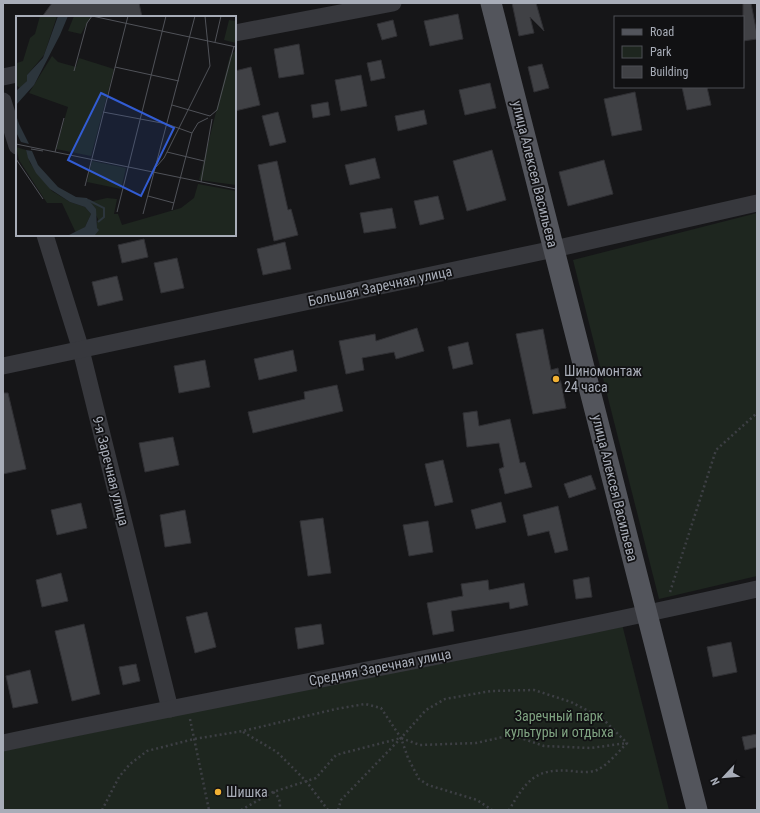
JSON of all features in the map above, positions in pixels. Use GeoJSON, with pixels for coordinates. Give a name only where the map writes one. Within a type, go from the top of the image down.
{"type":"FeatureCollection","features":[{"type":"Feature","properties":{"kind":"main road","name":"улица Алексея Васильева"},"geometry":{"type":"LineString","coordinates":[[491,3],[554,249],[656,612],[697,810]]}},
{"type":"Feature","properties":{"kind":"street"},"geometry":{"type":"LineString","coordinates":[[236,33],[393,3]]}},
{"type":"Feature","properties":{"kind":"street"},"geometry":{"type":"LineString","coordinates":[[3,77],[16,74]]}},
{"type":"Feature","properties":{"kind":"street"},"geometry":{"type":"LineString","coordinates":[[3,101],[16,143]]}},
{"type":"Feature","properties":{"kind":"street","name":"Большая Заречная улица"},"geometry":{"type":"LineString","coordinates":[[3,366],[554,249],[757,203]]}},
{"type":"Feature","properties":{"kind":"street","name":"9-я Заречная улица"},"geometry":{"type":"LineString","coordinates":[[45,236],[81,350],[170,709]]}},
{"type":"Feature","properties":{"kind":"street","name":"Средняя Заречная улица"},"geometry":{"type":"LineString","coordinates":[[3,743],[656,612],[757,589]]}},
{"type":"Feature","properties":{"kind":"path"},"geometry":{"type":"LineString","coordinates":[[656,612],[716,450],[757,413]]}},
{"type":"Feature","properties":{"kind":"path"},"geometry":{"type":"LineString","coordinates":[[338,810],[341,800],[426,710],[445,699],[491,691],[534,690],[571,702],[602,718],[627,743]]}},
{"type":"Feature","properties":{"kind":"path"},"geometry":{"type":"LineString","coordinates":[[102,810],[119,777],[130,764],[147,751],[194,739],[242,731],[336,709],[365,704],[380,708],[401,738],[408,758],[419,779],[428,785],[477,800],[492,810]]}},
{"type":"Feature","properties":{"kind":"path"},"geometry":{"type":"LineString","coordinates":[[188,705],[209,810]]}},
{"type":"Feature","properties":{"kind":"path"},"geometry":{"type":"LineString","coordinates":[[242,731],[277,752],[306,781],[328,810]]}},
{"type":"Feature","properties":{"kind":"path"},"geometry":{"type":"LineString","coordinates":[[241,810],[273,792],[316,778],[336,755],[401,738],[420,745],[476,743],[512,736],[544,746],[591,748],[627,743]]}},
{"type":"Feature","properties":{"kind":"path"},"geometry":{"type":"LineString","coordinates":[[510,810],[521,790],[532,779],[545,772],[596,771],[627,743]]}},
{"type":"Feature","properties":{"kind":"path"},"geometry":{"type":"LineString","coordinates":[[273,792],[280,801],[280,810]]}},
{"type":"Feature","properties":{"kind":"green space"},"geometry":{"type":"Polygon","coordinates":[[[757,213],[757,576],[659,599],[573,260],[757,213]]]}},
{"type":"Feature","properties":{"kind":"green space","name":"Заречный парк культуры и отдыха"},"geometry":{"type":"Polygon","coordinates":[[[622,624],[669,810],[3,810],[3,751],[622,624]]]}},
{"type":"Feature","properties":{"kind":"building"},"geometry":{"type":"Polygon","coordinates":[[[52,3],[139,3],[142,16],[43,16],[52,3]]]}},
{"type":"Feature","properties":{"kind":"building"},"geometry":{"type":"Polygon","coordinates":[[[512,3],[536,3],[544,31],[530,17],[534,33],[519,36],[512,3]]]}},
{"type":"Feature","properties":{"kind":"building"},"geometry":{"type":"Polygon","coordinates":[[[743,3],[751,3],[757,39],[744,41],[743,3]]]}},
{"type":"Feature","properties":{"kind":"building"},"geometry":{"type":"Polygon","coordinates":[[[458,14],[463,39],[430,46],[424,21],[458,14]]]}},
{"type":"Feature","properties":{"kind":"building"},"geometry":{"type":"Polygon","coordinates":[[[393,20],[397,36],[382,40],[377,24],[393,20]]]}},
{"type":"Feature","properties":{"kind":"building"},"geometry":{"type":"Polygon","coordinates":[[[299,44],[304,74],[279,78],[274,49],[299,44]]]}},
{"type":"Feature","properties":{"kind":"building"},"geometry":{"type":"Polygon","coordinates":[[[381,60],[385,78],[371,81],[367,63],[381,60]]]}},
{"type":"Feature","properties":{"kind":"building"},"geometry":{"type":"Polygon","coordinates":[[[542,64],[549,88],[534,92],[528,67],[542,64]]]}},
{"type":"Feature","properties":{"kind":"building"},"geometry":{"type":"Polygon","coordinates":[[[251,67],[260,105],[236,111],[236,71],[251,67]]]}},
{"type":"Feature","properties":{"kind":"building"},"geometry":{"type":"Polygon","coordinates":[[[361,75],[367,106],[341,111],[335,80],[361,75]]]}},
{"type":"Feature","properties":{"kind":"building"},"geometry":{"type":"Polygon","coordinates":[[[490,83],[496,108],[465,115],[459,90],[490,83]]]}},
{"type":"Feature","properties":{"kind":"building"},"geometry":{"type":"Polygon","coordinates":[[[682,88],[707,88],[711,105],[687,110],[682,88]]]}},
{"type":"Feature","properties":{"kind":"building"},"geometry":{"type":"Polygon","coordinates":[[[635,92],[642,130],[612,136],[604,99],[635,92]]]}},
{"type":"Feature","properties":{"kind":"building"},"geometry":{"type":"Polygon","coordinates":[[[328,102],[330,115],[313,118],[311,105],[328,102]]]}},
{"type":"Feature","properties":{"kind":"building"},"geometry":{"type":"Polygon","coordinates":[[[424,110],[427,124],[398,131],[395,116],[424,110]]]}},
{"type":"Feature","properties":{"kind":"building"},"geometry":{"type":"Polygon","coordinates":[[[278,112],[286,142],[270,146],[262,116],[278,112]]]}},
{"type":"Feature","properties":{"kind":"building"},"geometry":{"type":"Polygon","coordinates":[[[492,150],[506,200],[467,211],[453,161],[492,150]]]}},
{"type":"Feature","properties":{"kind":"building"},"geometry":{"type":"Polygon","coordinates":[[[375,158],[380,178],[350,185],[345,165],[375,158]]]}},
{"type":"Feature","properties":{"kind":"building"},"geometry":{"type":"Polygon","coordinates":[[[604,160],[613,194],[568,206],[559,172],[604,160]]]}},
{"type":"Feature","properties":{"kind":"building"},"geometry":{"type":"Polygon","coordinates":[[[277,161],[288,210],[291,209],[298,235],[274,241],[258,165],[277,161]]]}},
{"type":"Feature","properties":{"kind":"building"},"geometry":{"type":"Polygon","coordinates":[[[438,196],[444,219],[420,225],[414,201],[438,196]]]}},
{"type":"Feature","properties":{"kind":"building"},"geometry":{"type":"Polygon","coordinates":[[[392,208],[396,228],[364,233],[360,213],[392,208]]]}},
{"type":"Feature","properties":{"kind":"building"},"geometry":{"type":"Polygon","coordinates":[[[144,239],[148,257],[122,263],[118,245],[144,239]]]}},
{"type":"Feature","properties":{"kind":"building"},"geometry":{"type":"Polygon","coordinates":[[[285,242],[291,269],[263,275],[257,249],[285,242]]]}},
{"type":"Feature","properties":{"kind":"building"},"geometry":{"type":"Polygon","coordinates":[[[177,258],[184,288],[161,293],[154,263],[177,258]]]}},
{"type":"Feature","properties":{"kind":"building"},"geometry":{"type":"Polygon","coordinates":[[[117,276],[123,300],[98,306],[92,282],[117,276]]]}},
{"type":"Feature","properties":{"kind":"building"},"geometry":{"type":"Polygon","coordinates":[[[417,328],[424,351],[396,359],[394,352],[362,358],[364,370],[346,374],[339,341],[375,334],[376,341],[417,328]]]}},
{"type":"Feature","properties":{"kind":"building"},"geometry":{"type":"Polygon","coordinates":[[[543,329],[551,370],[558,368],[566,408],[533,414],[516,334],[543,329]]]}},
{"type":"Feature","properties":{"kind":"building"},"geometry":{"type":"Polygon","coordinates":[[[468,342],[473,364],[453,369],[448,347],[468,342]]]}},
{"type":"Feature","properties":{"kind":"building"},"geometry":{"type":"Polygon","coordinates":[[[293,350],[297,371],[259,380],[254,359],[293,350]]]}},
{"type":"Feature","properties":{"kind":"building"},"geometry":{"type":"Polygon","coordinates":[[[205,360],[210,387],[179,393],[174,366],[205,360]]]}},
{"type":"Feature","properties":{"kind":"building"},"geometry":{"type":"Polygon","coordinates":[[[337,385],[343,411],[253,433],[248,412],[305,399],[304,392],[337,385]]]}},
{"type":"Feature","properties":{"kind":"building"},"geometry":{"type":"Polygon","coordinates":[[[3,393],[8,393],[26,469],[3,474],[3,393]]]}},
{"type":"Feature","properties":{"kind":"building"},"geometry":{"type":"Polygon","coordinates":[[[477,411],[479,426],[510,419],[520,463],[525,462],[532,487],[505,494],[499,469],[504,467],[499,443],[467,447],[463,413],[477,411]]]}},
{"type":"Feature","properties":{"kind":"building"},"geometry":{"type":"Polygon","coordinates":[[[173,437],[179,465],[145,472],[139,443],[173,437]]]}},
{"type":"Feature","properties":{"kind":"building"},"geometry":{"type":"Polygon","coordinates":[[[443,460],[453,502],[435,506],[425,464],[443,460]]]}},
{"type":"Feature","properties":{"kind":"building"},"geometry":{"type":"Polygon","coordinates":[[[591,475],[596,489],[569,498],[564,484],[591,475]]]}},
{"type":"Feature","properties":{"kind":"building"},"geometry":{"type":"Polygon","coordinates":[[[501,502],[506,522],[476,529],[471,510],[501,502]]]}},
{"type":"Feature","properties":{"kind":"building"},"geometry":{"type":"Polygon","coordinates":[[[81,503],[87,528],[57,535],[51,510],[81,503]]]}},
{"type":"Feature","properties":{"kind":"building"},"geometry":{"type":"Polygon","coordinates":[[[558,506],[568,550],[555,553],[549,531],[528,536],[523,515],[558,506]]]}},
{"type":"Feature","properties":{"kind":"building"},"geometry":{"type":"Polygon","coordinates":[[[185,510],[191,543],[165,547],[160,515],[185,510]]]}},
{"type":"Feature","properties":{"kind":"building"},"geometry":{"type":"Polygon","coordinates":[[[323,518],[331,573],[308,576],[300,521],[323,518]]]}},
{"type":"Feature","properties":{"kind":"building"},"geometry":{"type":"Polygon","coordinates":[[[428,521],[433,552],[409,556],[403,525],[428,521]]]}},
{"type":"Feature","properties":{"kind":"building"},"geometry":{"type":"Polygon","coordinates":[[[61,573],[68,601],[42,607],[36,580],[61,573]]]}},
{"type":"Feature","properties":{"kind":"building"},"geometry":{"type":"Polygon","coordinates":[[[589,577],[592,597],[576,599],[573,580],[589,577]]]}},
{"type":"Feature","properties":{"kind":"building"},"geometry":{"type":"Polygon","coordinates":[[[488,580],[489,590],[524,583],[528,605],[510,609],[509,602],[451,611],[454,631],[433,635],[427,603],[463,596],[461,584],[488,580]]]}},
{"type":"Feature","properties":{"kind":"building"},"geometry":{"type":"Polygon","coordinates":[[[207,612],[216,647],[195,653],[186,617],[207,612]]]}},
{"type":"Feature","properties":{"kind":"building"},"geometry":{"type":"Polygon","coordinates":[[[84,624],[100,694],[72,701],[55,631],[84,624]]]}},
{"type":"Feature","properties":{"kind":"building"},"geometry":{"type":"Polygon","coordinates":[[[321,624],[324,644],[298,649],[295,628],[321,624]]]}},
{"type":"Feature","properties":{"kind":"building"},"geometry":{"type":"Polygon","coordinates":[[[731,642],[737,672],[713,677],[707,647],[731,642]]]}},
{"type":"Feature","properties":{"kind":"building"},"geometry":{"type":"Polygon","coordinates":[[[136,664],[140,681],[123,685],[119,667],[136,664]]]}},
{"type":"Feature","properties":{"kind":"building"},"geometry":{"type":"Polygon","coordinates":[[[30,670],[38,703],[13,708],[6,676],[30,670]]]}},
{"type":"Feature","properties":{"kind":"building"},"geometry":{"type":"Polygon","coordinates":[[[757,734],[757,747],[745,750],[742,737],[757,734]]]}},
{"type":"Feature","properties":{"kind":"place","name":"Шиномонтаж 24 часа"},"geometry":{"type":"Point","coordinates":[556,379]}},
{"type":"Feature","properties":{"kind":"place","name":"Шишка"},"geometry":{"type":"Point","coordinates":[218,792]}}]}
